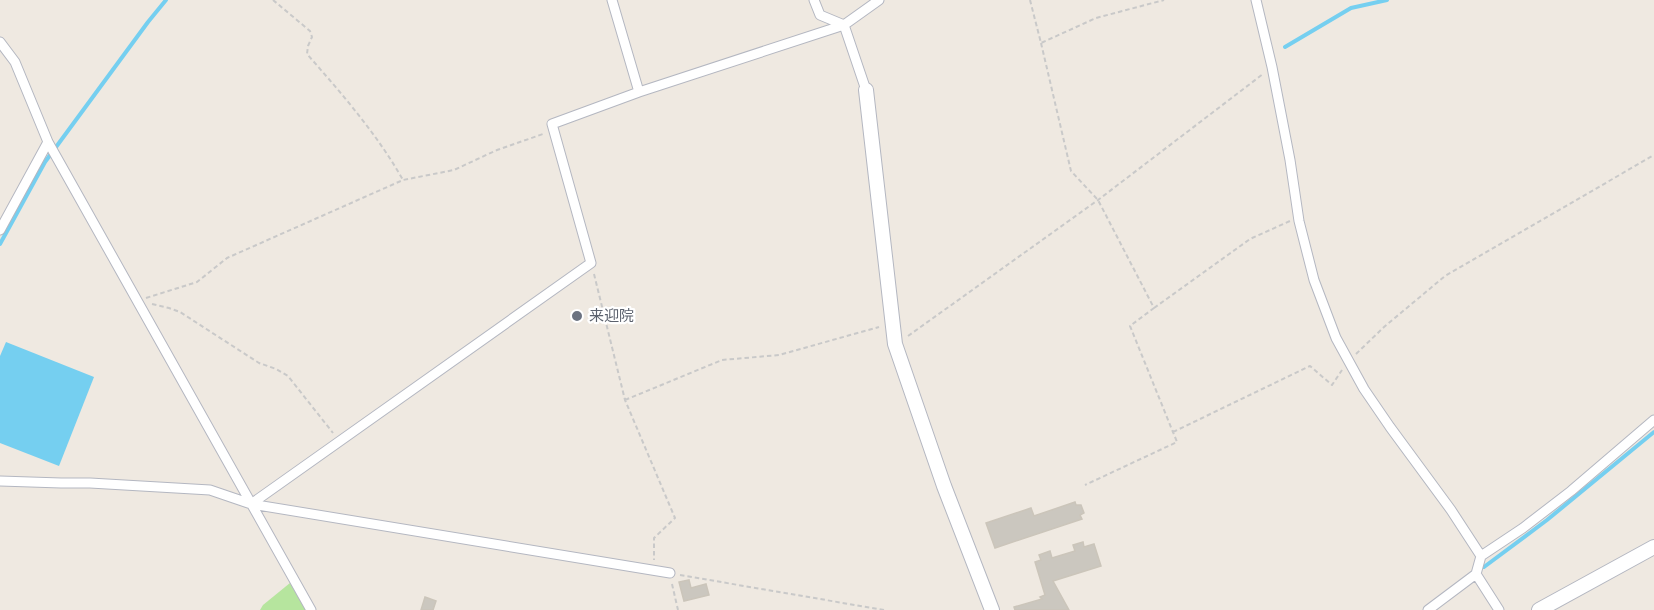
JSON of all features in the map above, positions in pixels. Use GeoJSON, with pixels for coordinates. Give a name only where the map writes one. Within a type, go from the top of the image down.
{"type":"FeatureCollection","features":[{"type":"Feature","properties":{"kind":"street"},"geometry":{"type":"LineString","coordinates":[[612,0],[639,92]]}},
{"type":"Feature","properties":{"kind":"street"},"geometry":{"type":"LineString","coordinates":[[814,0],[820,15],[844,25],[866,90],[896,344],[944,486],[992,610]]}},
{"type":"Feature","properties":{"kind":"street"},"geometry":{"type":"LineString","coordinates":[[251,504],[591,263],[552,124],[639,92],[844,25],[879,0]]}},
{"type":"Feature","properties":{"kind":"street"},"geometry":{"type":"LineString","coordinates":[[1256,0],[1290,160],[1298,218],[1314,280],[1336,338],[1364,389],[1451,510],[1481,556]]}},
{"type":"Feature","properties":{"kind":"street"},"geometry":{"type":"LineString","coordinates":[[0,42],[15,62],[48,142],[310,610]]}},
{"type":"Feature","properties":{"kind":"street"},"geometry":{"type":"LineString","coordinates":[[0,230],[48,142]]}},
{"type":"Feature","properties":{"kind":"street"},"geometry":{"type":"LineString","coordinates":[[1428,610],[1476,574],[1481,556],[1523,528],[1571,491],[1654,420]]}},
{"type":"Feature","properties":{"kind":"street"},"geometry":{"type":"LineString","coordinates":[[0,481],[90,483],[210,490],[251,504],[670,573]]}},
{"type":"Feature","properties":{"kind":"street"},"geometry":{"type":"LineString","coordinates":[[1539,610],[1654,547]]}},
{"type":"Feature","properties":{"kind":"street"},"geometry":{"type":"LineString","coordinates":[[1476,574],[1499,610]]}},
{"type":"Feature","properties":{"kind":"path"},"geometry":{"type":"LineString","coordinates":[[273,0],[310,31],[312,37],[307,54],[353,107],[390,157],[403,180]]}},
{"type":"Feature","properties":{"kind":"path"},"geometry":{"type":"LineString","coordinates":[[1030,0],[1071,171],[1098,200],[1154,308]]}},
{"type":"Feature","properties":{"kind":"path"},"geometry":{"type":"LineString","coordinates":[[1041,43],[1096,18],[1164,0]]}},
{"type":"Feature","properties":{"kind":"path"},"geometry":{"type":"LineString","coordinates":[[896,344],[1098,200],[1272,67]]}},
{"type":"Feature","properties":{"kind":"path"},"geometry":{"type":"LineString","coordinates":[[138,301],[197,282],[227,258],[403,180],[454,170],[497,150],[554,130]]}},
{"type":"Feature","properties":{"kind":"path"},"geometry":{"type":"LineString","coordinates":[[1173,432],[1310,366],[1332,385],[1349,361],[1384,327],[1445,276],[1654,155]]}},
{"type":"Feature","properties":{"kind":"path"},"geometry":{"type":"LineString","coordinates":[[1085,485],[1177,442],[1130,326],[1250,239],[1298,218]]}},
{"type":"Feature","properties":{"kind":"path"},"geometry":{"type":"LineString","coordinates":[[591,263],[625,400],[675,518],[654,538],[654,570]]}},
{"type":"Feature","properties":{"kind":"path"},"geometry":{"type":"LineString","coordinates":[[138,301],[180,312],[259,363],[288,376],[340,441]]}},
{"type":"Feature","properties":{"kind":"path"},"geometry":{"type":"LineString","coordinates":[[625,400],[722,360],[779,355],[894,323]]}},
{"type":"Feature","properties":{"kind":"path"},"geometry":{"type":"LineString","coordinates":[[678,610],[670,573],[884,610]]}},
{"type":"Feature","properties":{"kind":"green space"},"geometry":{"type":"Polygon","coordinates":[[[290,583],[306,610],[260,610],[263,605],[290,583]]]}},
{"type":"Feature","properties":{"kind":"water"},"geometry":{"type":"Polygon","coordinates":[[[6,342],[94,377],[59,466],[0,443],[0,356],[6,342]]]}},
{"type":"Feature","properties":{"kind":"building"},"geometry":{"type":"Polygon","coordinates":[[[1075,502],[1076,505],[1081,505],[1084,513],[1080,515],[1082,519],[995,548],[986,523],[1031,508],[1034,516],[1075,502]]]}},
{"type":"Feature","properties":{"kind":"building"},"geometry":{"type":"Polygon","coordinates":[[[1083,542],[1084,547],[1094,544],[1101,566],[1053,581],[1069,610],[1015,610],[1014,607],[1042,599],[1040,597],[1045,595],[1035,562],[1041,560],[1039,555],[1050,551],[1052,558],[1075,551],[1073,545],[1083,542]]]}},
{"type":"Feature","properties":{"kind":"building"},"geometry":{"type":"Polygon","coordinates":[[[689,580],[691,588],[706,584],[709,595],[684,601],[679,582],[689,580]]]}},
{"type":"Feature","properties":{"kind":"building"},"geometry":{"type":"Polygon","coordinates":[[[425,597],[436,601],[433,610],[421,610],[425,597]]]}},
{"type":"Feature","properties":{"kind":"waterway"},"geometry":{"type":"LineString","coordinates":[[0,244],[45,162],[166,0]]}},
{"type":"Feature","properties":{"kind":"waterway"},"geometry":{"type":"LineString","coordinates":[[1285,47],[1351,8],[1387,0]]}},
{"type":"Feature","properties":{"kind":"waterway"},"geometry":{"type":"LineString","coordinates":[[1484,567],[1547,520],[1654,432]]}},
{"type":"Feature","properties":{"kind":"place","name":"来迎院"},"geometry":{"type":"Point","coordinates":[577,316]}}]}
